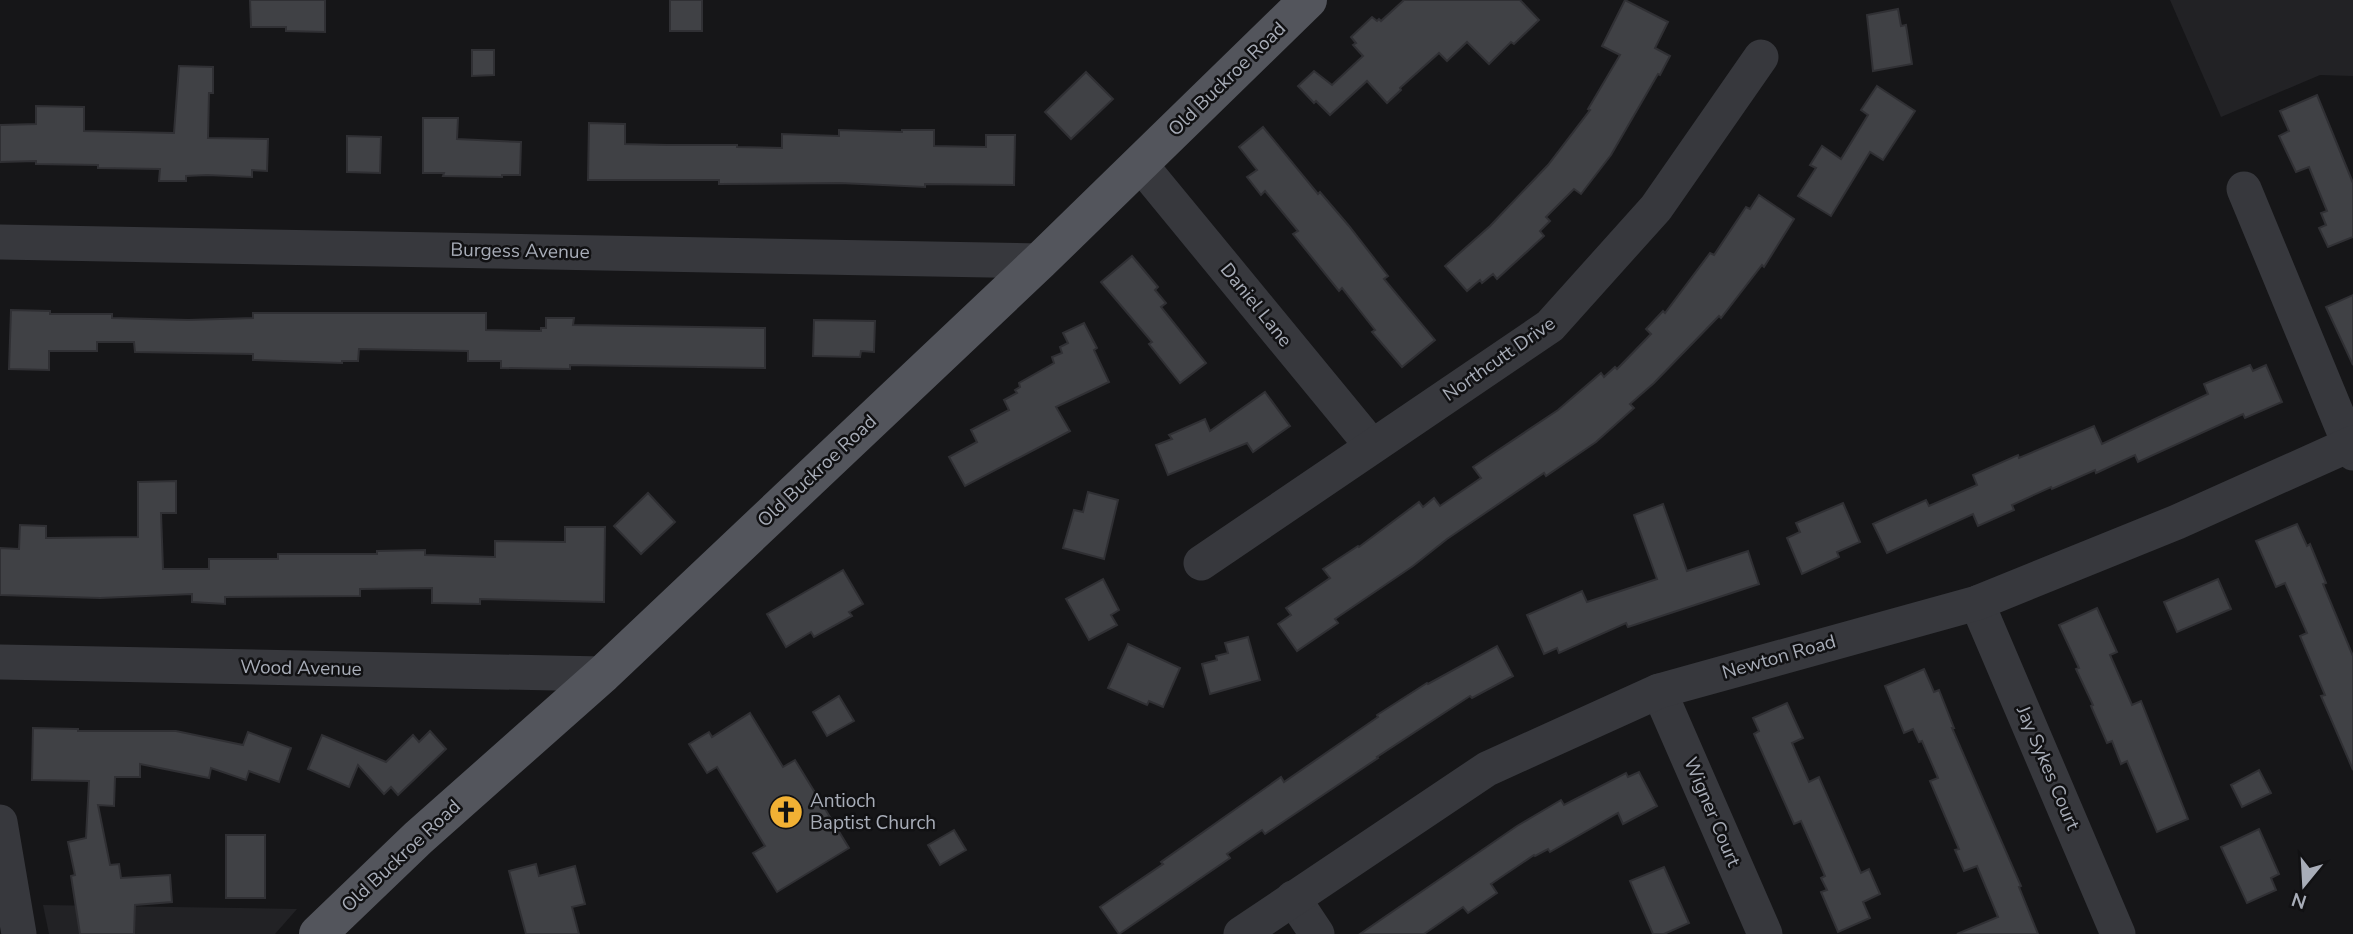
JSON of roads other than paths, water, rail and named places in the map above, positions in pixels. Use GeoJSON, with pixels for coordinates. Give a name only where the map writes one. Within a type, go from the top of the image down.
{"type":"FeatureCollection","features":[{"type":"Feature","properties":{"kind":"main road","name":"Old Buckroe Road"},"geometry":{"type":"LineString","coordinates":[[318,934],[418,838],[603,674],[1040,261],[1308,0]]}},
{"type":"Feature","properties":{"kind":"street","name":"Northcutt Drive"},"geometry":{"type":"LineString","coordinates":[[1201,563],[1550,326],[1656,208],[1760,57]]}},
{"type":"Feature","properties":{"kind":"street","name":"Daniel Lane"},"geometry":{"type":"LineString","coordinates":[[1140,164],[1372,446]]}},
{"type":"Feature","properties":{"kind":"street"},"geometry":{"type":"LineString","coordinates":[[2244,189],[2352,447]]}},
{"type":"Feature","properties":{"kind":"street","name":"Burgess Avenue"},"geometry":{"type":"LineString","coordinates":[[0,242],[1040,261]]}},
{"type":"Feature","properties":{"kind":"street","name":"Newton Road"},"geometry":{"type":"LineString","coordinates":[[1241,934],[1487,769],[1660,691],[1977,603],[2352,447]]}},
{"type":"Feature","properties":{"kind":"street","name":"Jay Sykes Court"},"geometry":{"type":"LineString","coordinates":[[1977,603],[2118,934]]}},
{"type":"Feature","properties":{"kind":"street","name":"Wood Avenue"},"geometry":{"type":"LineString","coordinates":[[0,662],[603,674]]}},
{"type":"Feature","properties":{"kind":"street","name":"Wigner Court"},"geometry":{"type":"LineString","coordinates":[[1660,691],[1765,934]]}},
{"type":"Feature","properties":{"kind":"street"},"geometry":{"type":"LineString","coordinates":[[0,821],[19,934]]}},
{"type":"Feature","properties":{"kind":"street"},"geometry":{"type":"LineString","coordinates":[[1293,898],[1317,934]]}},
{"type":"Feature","properties":{"kind":"place","name":"Antioch Baptist Church"},"geometry":{"type":"Point","coordinates":[786,812]}}]}
